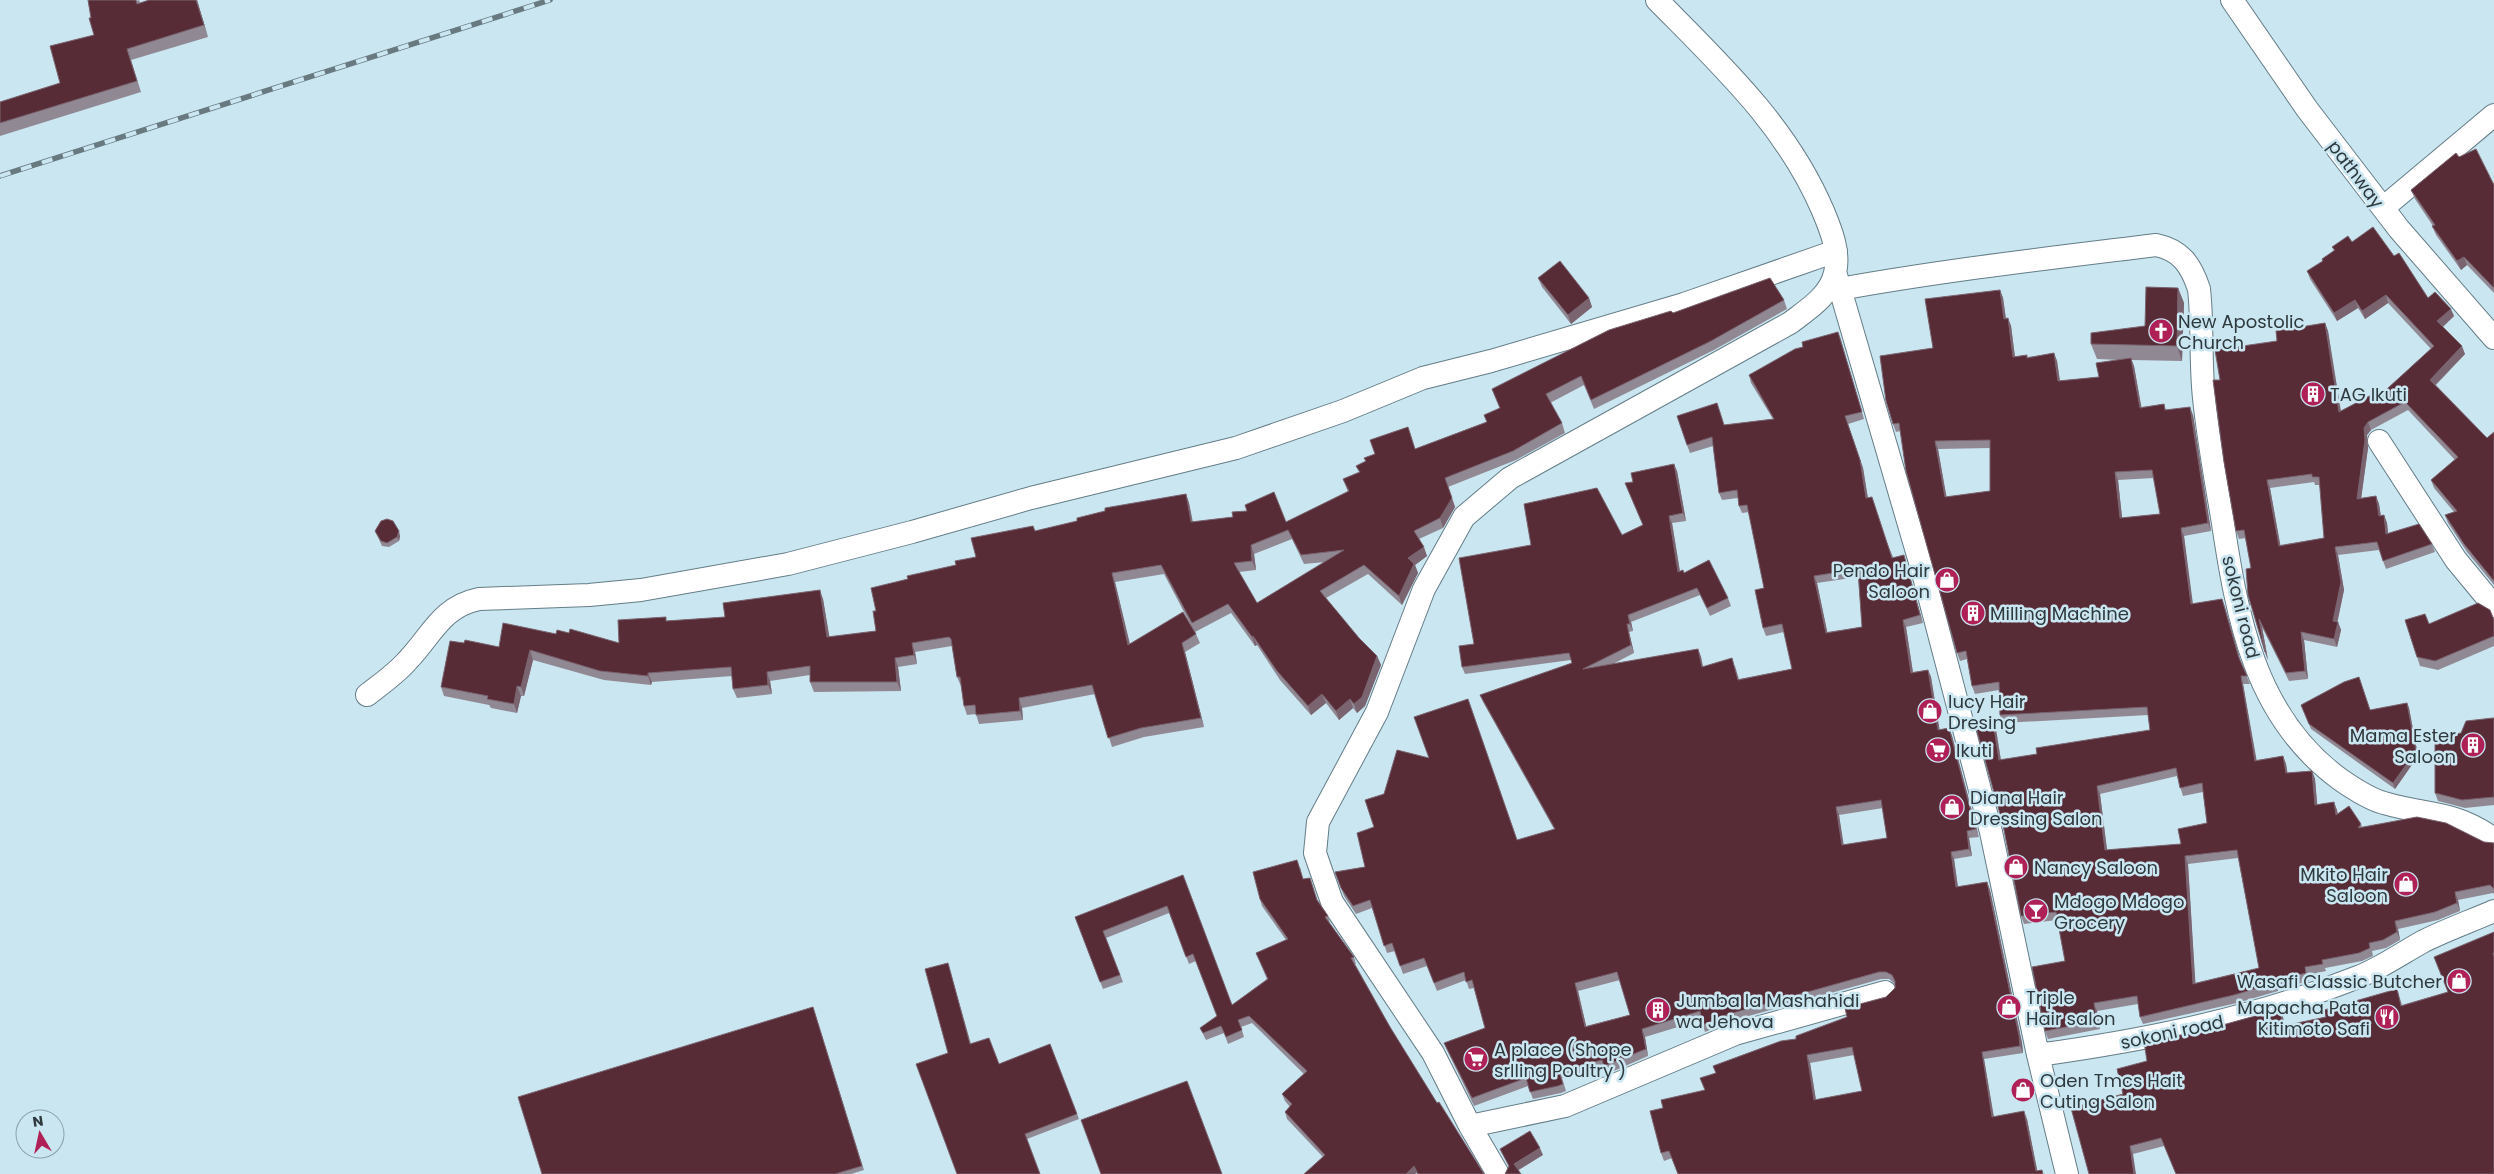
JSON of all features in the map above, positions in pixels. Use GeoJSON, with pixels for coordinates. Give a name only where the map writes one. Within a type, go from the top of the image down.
{"type":"FeatureCollection","features":[{"type":"Feature","properties":{"kind":"street"},"geometry":{"type":"LineString","coordinates":[[1657,0],[1740,84],[1780,133],[1813,187],[1832,231],[1837,271],[1951,678],[1991,832],[2038,1055],[2067,1174]]}},
{"type":"Feature","properties":{"kind":"street","name":"pathway"},"geometry":{"type":"LineString","coordinates":[[2232,0],[2307,109],[2382,208],[2494,338]]}},
{"type":"Feature","properties":{"kind":"street"},"geometry":{"type":"LineString","coordinates":[[2382,208],[2469,138],[2494,115]]}},
{"type":"Feature","properties":{"kind":"street","name":"sokoni road"},"geometry":{"type":"LineString","coordinates":[[1837,271],[1916,275],[2156,245],[2171,248],[2184,260],[2195,276],[2198,288],[2204,398],[2224,534],[2248,647],[2269,698],[2280,716],[2307,749],[2341,779],[2358,791],[2383,803],[2449,815],[2464,821],[2494,839]]}},
{"type":"Feature","properties":{"kind":"street"},"geometry":{"type":"LineString","coordinates":[[367,695],[393,675],[409,659],[443,617],[463,602],[488,598],[589,595],[641,590],[788,564],[912,532],[1031,498],[1236,448],[1343,411],[1423,378],[1491,361],[1675,306],[1837,271]]}},
{"type":"Feature","properties":{"kind":"street"},"geometry":{"type":"LineString","coordinates":[[1498,1174],[1470,1126],[1432,1053],[1332,902],[1314,853],[1318,822],[1377,712],[1424,589],[1464,517],[1510,478],[1790,323],[1820,300],[1832,283],[1837,271]]}},
{"type":"Feature","properties":{"kind":"street"},"geometry":{"type":"LineString","coordinates":[[2378,440],[2456,560],[2494,606]]}},
{"type":"Feature","properties":{"kind":"street","name":"sokoni road"},"geometry":{"type":"LineString","coordinates":[[2038,1055],[2094,1048],[2224,1022],[2293,1001],[2360,977],[2425,941],[2494,911]]}},
{"type":"Feature","properties":{"kind":"street"},"geometry":{"type":"LineString","coordinates":[[1470,1126],[1565,1106],[1735,1034],[1885,992]]}},
{"type":"Feature","properties":{"kind":"building"},"geometry":{"type":"Polygon","coordinates":[[[88,0],[136,0],[137,4],[149,0],[196,0],[204,25],[127,49],[137,81],[0,123],[0,102],[60,83],[50,46],[94,35],[89,18],[91,18],[88,0]]]}},
{"type":"Feature","properties":{"kind":"building"},"geometry":{"type":"Polygon","coordinates":[[[2476,149],[2494,185],[2494,288],[2464,257],[2457,261],[2432,226],[2435,225],[2411,190],[2456,153],[2459,157],[2476,149]]]}},
{"type":"Feature","properties":{"kind":"building"},"geometry":{"type":"Polygon","coordinates":[[[2373,227],[2394,256],[2399,253],[2428,298],[2435,292],[2451,309],[2437,321],[2462,346],[2430,380],[2487,438],[2494,432],[2494,581],[2464,544],[2445,515],[2457,511],[2431,480],[2458,457],[2405,402],[2368,422],[2364,428],[2365,440],[2357,499],[2376,496],[2379,516],[2384,515],[2386,534],[2419,524],[2432,544],[2383,561],[2377,542],[2335,547],[2341,582],[2333,621],[2338,622],[2334,639],[2301,632],[2305,671],[2286,673],[2259,619],[2265,652],[2248,595],[2246,569],[2251,568],[2244,530],[2236,531],[2224,462],[2213,380],[2220,380],[2215,350],[2277,341],[2276,331],[2325,323],[2339,412],[2373,394],[2376,399],[2434,346],[2386,295],[2362,311],[2355,300],[2334,313],[2307,271],[2323,261],[2322,259],[2335,250],[2332,247],[2348,236],[2352,242],[2373,227]],[[2312,474],[2267,480],[2279,546],[2324,538],[2319,477],[2312,477],[2312,474]]]}},
{"type":"Feature","properties":{"kind":"building"},"geometry":{"type":"Polygon","coordinates":[[[1560,261],[1589,298],[1568,315],[1538,278],[1560,261]]]}},
{"type":"Feature","properties":{"kind":"building"},"geometry":{"type":"Polygon","coordinates":[[[1770,278],[1784,300],[1711,341],[1591,400],[1581,376],[1546,394],[1562,423],[1513,451],[1445,478],[1452,498],[1440,518],[1414,531],[1424,547],[1408,558],[1414,564],[1399,596],[1364,565],[1320,591],[1359,638],[1377,656],[1362,697],[1354,704],[1350,699],[1336,711],[1322,694],[1308,706],[1277,671],[1228,604],[1192,623],[1161,565],[1112,573],[1128,645],[1183,612],[1196,634],[1182,643],[1201,718],[1141,728],[1108,738],[1092,685],[1019,698],[1020,711],[976,715],[975,705],[964,706],[960,677],[957,677],[951,639],[949,637],[912,643],[914,655],[895,658],[897,682],[810,682],[810,666],[767,672],[768,685],[733,689],[731,667],[648,673],[648,676],[600,671],[530,650],[521,687],[517,686],[514,704],[487,699],[488,696],[441,687],[450,641],[464,643],[465,640],[499,647],[503,623],[556,634],[557,630],[569,633],[570,629],[619,643],[618,620],[666,617],[666,621],[725,617],[723,603],[820,590],[827,637],[876,631],[873,611],[876,611],[871,588],[908,579],[907,576],[956,565],[955,561],[976,557],[971,538],[1033,526],[1035,531],[1077,521],[1077,518],[1105,511],[1105,508],[1186,494],[1191,522],[1233,517],[1232,512],[1247,511],[1245,505],[1274,492],[1286,522],[1349,491],[1343,479],[1360,472],[1356,466],[1366,461],[1364,458],[1375,454],[1370,440],[1408,427],[1415,449],[1487,422],[1484,415],[1500,408],[1492,389],[1609,330],[1671,311],[1673,313],[1770,278]],[[1288,530],[1251,545],[1252,561],[1234,563],[1257,603],[1344,550],[1301,555],[1288,530]]]}},
{"type":"Feature","properties":{"kind":"building"},"geometry":{"type":"Polygon","coordinates":[[[2146,287],[2178,288],[2177,346],[2091,344],[2091,333],[2145,326],[2146,287]]]}},
{"type":"Feature","properties":{"kind":"building"},"geometry":{"type":"Polygon","coordinates":[[[2000,290],[2004,319],[2008,318],[2013,357],[2027,355],[2027,358],[2054,353],[2058,381],[2099,377],[2096,363],[2131,358],[2140,408],[2164,404],[2165,410],[2190,407],[2208,523],[2181,528],[2191,604],[2222,599],[2239,658],[2247,676],[2241,676],[2255,761],[2283,756],[2286,773],[2312,771],[2315,805],[2334,802],[2336,815],[2349,806],[2361,824],[2358,828],[2417,817],[2446,823],[2484,842],[2494,843],[2494,889],[2490,885],[2455,892],[2457,903],[2435,912],[2395,921],[2397,932],[2383,940],[2369,943],[2370,948],[2359,953],[2322,960],[2323,964],[2305,967],[2306,973],[2275,981],[2275,983],[2234,995],[2140,1017],[2137,996],[2094,1003],[2097,1021],[2045,1031],[2032,967],[2065,961],[2056,912],[2021,916],[2003,825],[1975,724],[1993,721],[1999,760],[2037,754],[2036,748],[2150,730],[2147,707],[2000,715],[1999,682],[1972,686],[1966,651],[1957,653],[1906,471],[1899,423],[1893,424],[1886,401],[1880,356],[1933,348],[1925,299],[2000,290]],[[1990,440],[1935,441],[1945,497],[1990,491],[1990,440]],[[2152,470],[2115,472],[2120,518],[2160,514],[2152,470]],[[2176,768],[2097,786],[2105,850],[2181,844],[2178,829],[2207,823],[2202,783],[2180,788],[2176,768]],[[2237,850],[2185,856],[2193,984],[2259,968],[2237,850]]]}},
{"type":"Feature","properties":{"kind":"building"},"geometry":{"type":"Polygon","coordinates":[[[1838,332],[1862,412],[1845,416],[1860,460],[1866,498],[1872,497],[1892,558],[1904,555],[1920,615],[1903,620],[1911,673],[1928,670],[1938,730],[1949,728],[1976,829],[1967,831],[1969,849],[1951,852],[1956,887],[1987,882],[2019,1036],[2020,1046],[1982,1052],[1992,1117],[2024,1111],[2036,1171],[2042,1170],[2043,1174],[1678,1174],[1669,1151],[1661,1153],[1650,1111],[1663,1108],[1661,1100],[1705,1090],[1700,1078],[1716,1073],[1713,1066],[1781,1041],[1796,1039],[1796,1036],[1847,1017],[1845,1008],[1886,997],[1895,988],[1895,981],[1892,975],[1886,972],[1879,972],[1729,1014],[1702,1025],[1700,1011],[1642,1029],[1646,1049],[1604,1066],[1602,1060],[1559,1071],[1563,1084],[1558,1086],[1530,1092],[1526,1078],[1472,1098],[1444,1043],[1485,1028],[1472,980],[1466,982],[1464,972],[1434,983],[1424,958],[1400,966],[1392,943],[1384,946],[1370,900],[1353,906],[1341,888],[1335,872],[1365,867],[1357,833],[1374,827],[1365,800],[1384,794],[1397,750],[1429,758],[1414,717],[1468,699],[1517,840],[1555,829],[1480,695],[1572,663],[1569,653],[1462,667],[1459,646],[1474,644],[1459,558],[1531,545],[1524,504],[1597,488],[1622,535],[1643,525],[1625,483],[1633,482],[1631,473],[1674,464],[1683,513],[1669,516],[1678,572],[1683,570],[1684,573],[1709,560],[1728,598],[1707,608],[1697,588],[1628,615],[1630,624],[1627,624],[1631,645],[1583,669],[1698,649],[1702,667],[1732,658],[1738,680],[1792,669],[1782,624],[1763,628],[1755,590],[1764,588],[1747,505],[1739,506],[1737,490],[1719,493],[1712,437],[1687,445],[1677,416],[1717,403],[1724,425],[1774,419],[1749,375],[1795,349],[1803,347],[1802,342],[1838,332]],[[1858,569],[1814,576],[1826,633],[1862,627],[1858,569]],[[1881,800],[1836,807],[1842,845],[1887,838],[1881,800]],[[1617,972],[1575,983],[1585,1027],[1630,1015],[1617,972]],[[1852,1047],[1807,1055],[1814,1100],[1862,1091],[1852,1047]]]}},
{"type":"Feature","properties":{"kind":"building"},"geometry":{"type":"Polygon","coordinates":[[[387,519],[393,521],[399,531],[397,537],[387,543],[381,541],[375,531],[381,521],[387,519]]]}},
{"type":"Feature","properties":{"kind":"building"},"geometry":{"type":"Polygon","coordinates":[[[2478,603],[2490,610],[2494,620],[2494,636],[2435,661],[2417,657],[2405,620],[2425,614],[2429,624],[2478,603]]]}},
{"type":"Feature","properties":{"kind":"building"},"geometry":{"type":"Polygon","coordinates":[[[2359,677],[2370,710],[2407,703],[2416,751],[2393,783],[2309,724],[2301,705],[2344,682],[2359,677]]]}},
{"type":"Feature","properties":{"kind":"building"},"geometry":{"type":"Polygon","coordinates":[[[2494,718],[2494,797],[2462,800],[2435,793],[2435,738],[2461,733],[2466,721],[2494,718]]]}},
{"type":"Feature","properties":{"kind":"building"},"geometry":{"type":"Polygon","coordinates":[[[1297,860],[1303,879],[1310,878],[1317,900],[1328,916],[1325,917],[1354,957],[1351,958],[1390,1027],[1484,1174],[1418,1174],[1414,1166],[1406,1174],[1304,1174],[1325,1155],[1285,1112],[1292,1104],[1282,1094],[1307,1071],[1249,1016],[1238,1020],[1242,1030],[1226,1037],[1221,1026],[1203,1033],[1200,1028],[1217,1016],[1193,954],[1186,957],[1167,906],[1103,931],[1120,975],[1100,982],[1075,917],[1183,875],[1232,1005],[1268,979],[1256,953],[1288,939],[1260,899],[1253,872],[1297,860]]]}},
{"type":"Feature","properties":{"kind":"building"},"geometry":{"type":"Polygon","coordinates":[[[2494,932],[2494,1174],[2176,1174],[2161,1138],[2130,1146],[2134,1174],[2089,1174],[2071,1108],[2123,1094],[2117,1069],[2147,1061],[2144,1042],[2201,1031],[2280,1009],[2283,1026],[2326,1017],[2324,1010],[2397,989],[2401,1006],[2448,992],[2434,957],[2494,932]]]}},
{"type":"Feature","properties":{"kind":"building"},"geometry":{"type":"Polygon","coordinates":[[[948,963],[970,1044],[989,1038],[999,1064],[1050,1044],[1077,1114],[1025,1134],[1040,1174],[957,1174],[916,1064],[948,1053],[925,969],[948,963]]]}},
{"type":"Feature","properties":{"kind":"building"},"geometry":{"type":"Polygon","coordinates":[[[813,1007],[862,1166],[835,1174],[542,1174],[518,1097],[813,1007]]]}},
{"type":"Feature","properties":{"kind":"building"},"geometry":{"type":"Polygon","coordinates":[[[1187,1081],[1222,1174],[1101,1174],[1081,1120],[1187,1081]]]}},
{"type":"Feature","properties":{"kind":"building"},"geometry":{"type":"Polygon","coordinates":[[[1530,1131],[1540,1148],[1514,1164],[1521,1174],[1505,1174],[1509,1166],[1500,1149],[1530,1131]]]}},
{"type":"Feature","properties":{"kind":"railway"},"geometry":{"type":"LineString","coordinates":[[0,176],[550,0]]}},
{"type":"Feature","properties":{"kind":"place","name":"New Apostolic Church"},"geometry":{"type":"Point","coordinates":[2161,331]}},
{"type":"Feature","properties":{"kind":"place","name":"TAG Ikuti"},"geometry":{"type":"Point","coordinates":[2313,394]}},
{"type":"Feature","properties":{"kind":"place","name":"Pendo Hair Saloon"},"geometry":{"type":"Point","coordinates":[1947,580]}},
{"type":"Feature","properties":{"kind":"place","name":"Milling Machine"},"geometry":{"type":"Point","coordinates":[1973,613]}},
{"type":"Feature","properties":{"kind":"place","name":"lucy Hair Dresing"},"geometry":{"type":"Point","coordinates":[1930,711]}},
{"type":"Feature","properties":{"kind":"place","name":"Mama Ester Saloon"},"geometry":{"type":"Point","coordinates":[2473,745]}},
{"type":"Feature","properties":{"kind":"place","name":"Ikuti"},"geometry":{"type":"Point","coordinates":[1938,750]}},
{"type":"Feature","properties":{"kind":"place","name":"Diana Hair Dressing Salon"},"geometry":{"type":"Point","coordinates":[1952,807]}},
{"type":"Feature","properties":{"kind":"place","name":"Nancy Saloon"},"geometry":{"type":"Point","coordinates":[2016,867]}},
{"type":"Feature","properties":{"kind":"place","name":"Mkito Hair Saloon"},"geometry":{"type":"Point","coordinates":[2406,884]}},
{"type":"Feature","properties":{"kind":"place","name":"Mdogo Mdogo Grocery"},"geometry":{"type":"Point","coordinates":[2036,911]}},
{"type":"Feature","properties":{"kind":"place","name":"Wasafi Classic Butcher"},"geometry":{"type":"Point","coordinates":[2459,981]}},
{"type":"Feature","properties":{"kind":"place","name":"Triple Hair salon"},"geometry":{"type":"Point","coordinates":[2009,1007]}},
{"type":"Feature","properties":{"kind":"place","name":"Jumba la Mashahidi wa Jehova"},"geometry":{"type":"Point","coordinates":[1658,1010]}},
{"type":"Feature","properties":{"kind":"place","name":"Mapacha Pata Kitimoto Safi"},"geometry":{"type":"Point","coordinates":[2387,1017]}},
{"type":"Feature","properties":{"kind":"place","name":"A place (Shope srlling Poultry )"},"geometry":{"type":"Point","coordinates":[1476,1059]}},
{"type":"Feature","properties":{"kind":"place","name":"Oden Tmcs Hait Cuting Salon"},"geometry":{"type":"Point","coordinates":[2023,1090]}}]}
